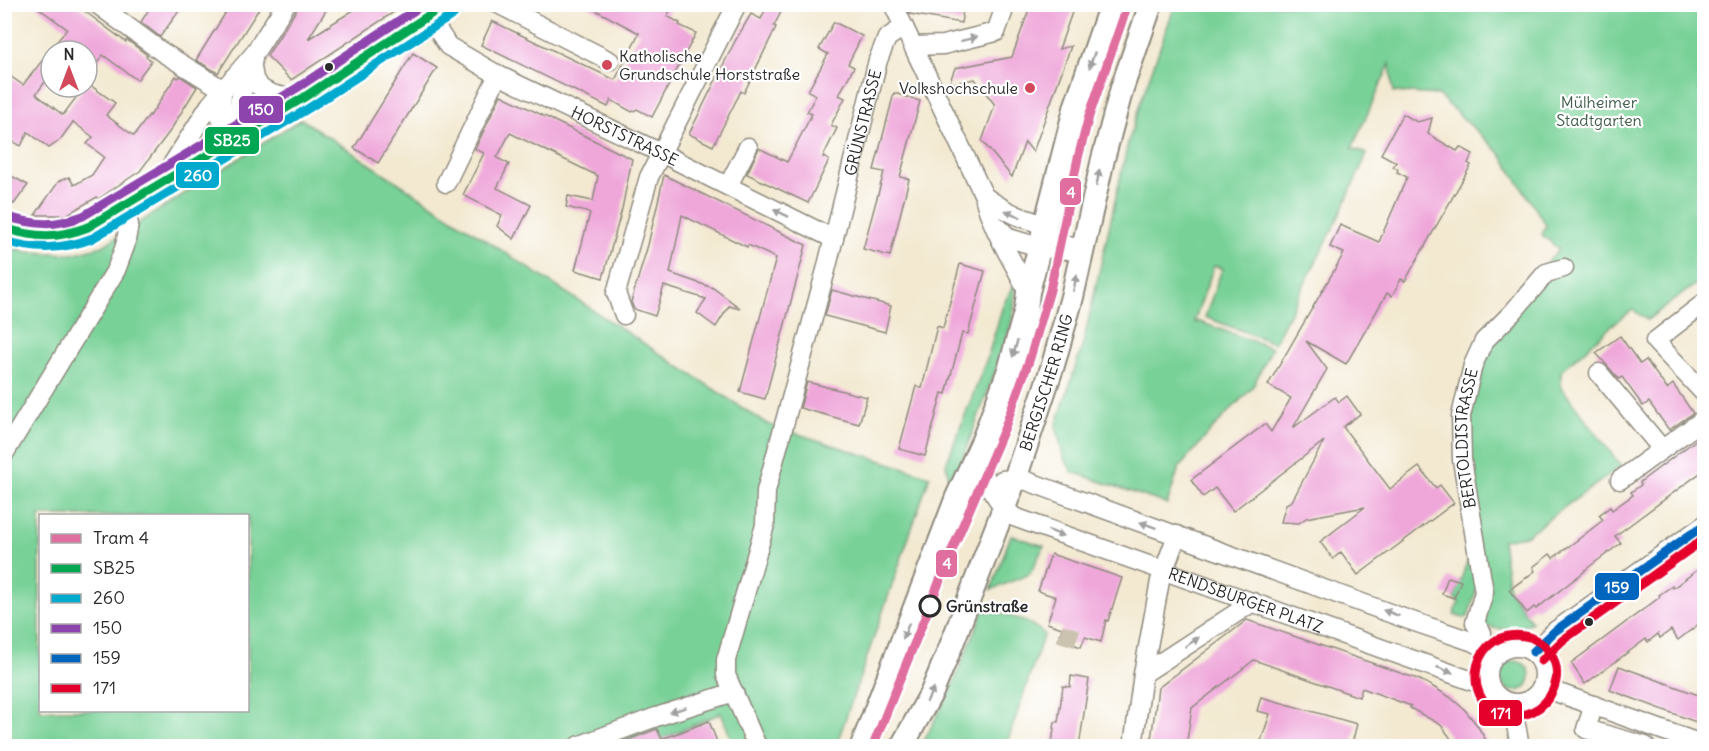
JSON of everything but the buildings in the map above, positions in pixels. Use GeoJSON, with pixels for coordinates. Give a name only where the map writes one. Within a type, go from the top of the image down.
{"type":"FeatureCollection","features":[{"type":"Feature","properties":{"kind":"main road"},"geometry":{"type":"LineString","coordinates":[[862,747],[957,497],[984,438],[1010,367],[1026,309],[1028,292],[1048,239],[1076,105],[1111,4]]}},
{"type":"Feature","properties":{"kind":"main road","name":"BERGISCHER RING"},"geometry":{"type":"LineString","coordinates":[[902,747],[932,692],[951,646],[1015,479],[1053,366],[1072,297],[1103,159],[1122,88],[1151,4]]}},
{"type":"Feature","properties":{"kind":"main road"},"geometry":{"type":"LineString","coordinates":[[1048,239],[1082,251]]}},
{"type":"Feature","properties":{"kind":"street"},"geometry":{"type":"LineString","coordinates":[[97,4],[162,52],[222,89]]}},
{"type":"Feature","properties":{"kind":"street"},"geometry":{"type":"LineString","coordinates":[[240,136],[239,109],[242,91],[253,60],[286,4]]}},
{"type":"Feature","properties":{"kind":"street"},"geometry":{"type":"LineString","coordinates":[[4,228],[31,236],[51,237],[70,234],[88,227],[303,98],[447,4]]}},
{"type":"Feature","properties":{"kind":"street"},"geometry":{"type":"LineString","coordinates":[[498,4],[610,61]]}},
{"type":"Feature","properties":{"kind":"street"},"geometry":{"type":"LineString","coordinates":[[624,315],[616,293],[649,177],[737,4]]}},
{"type":"Feature","properties":{"kind":"street"},"geometry":{"type":"LineString","coordinates":[[893,4],[984,196],[993,223],[1028,292]]}},
{"type":"Feature","properties":{"kind":"street"},"geometry":{"type":"LineString","coordinates":[[913,46],[943,45],[996,32],[1006,4]]}},
{"type":"Feature","properties":{"kind":"street","name":"HORSTSTRASSE"},"geometry":{"type":"LineString","coordinates":[[429,16],[448,46],[498,75],[834,239]]}},
{"type":"Feature","properties":{"kind":"street","name":"GRÜNSTRASSE"},"geometry":{"type":"LineString","coordinates":[[757,747],[726,675],[726,660],[765,525],[766,491],[834,239],[878,60],[887,38],[904,27]]}},
{"type":"Feature","properties":{"kind":"street"},"geometry":{"type":"LineString","coordinates":[[160,184],[222,89],[253,60]]}},
{"type":"Feature","properties":{"kind":"street"},"geometry":{"type":"LineString","coordinates":[[253,60],[255,81],[264,90],[277,96],[303,98]]}},
{"type":"Feature","properties":{"kind":"street"},"geometry":{"type":"LineString","coordinates":[[446,183],[498,75]]}},
{"type":"Feature","properties":{"kind":"street"},"geometry":{"type":"LineString","coordinates":[[222,89],[221,118],[240,136]]}},
{"type":"Feature","properties":{"kind":"street"},"geometry":{"type":"LineString","coordinates":[[728,186],[748,147]]}},
{"type":"Feature","properties":{"kind":"street"},"geometry":{"type":"LineString","coordinates":[[984,196],[1017,216],[1048,239]]}},
{"type":"Feature","properties":{"kind":"street"},"geometry":{"type":"LineString","coordinates":[[4,454],[116,270],[125,246],[129,224],[119,209]]}},
{"type":"Feature","properties":{"kind":"street"},"geometry":{"type":"LineString","coordinates":[[993,223],[1009,238],[1048,239]]}},
{"type":"Feature","properties":{"kind":"street","name":"BERTOLDISTRASSE"},"geometry":{"type":"LineString","coordinates":[[1478,644],[1482,633],[1475,623],[1484,592],[1462,460],[1461,416],[1473,365],[1484,341],[1513,312],[1546,273],[1564,268]]}},
{"type":"Feature","properties":{"kind":"street"},"geometry":{"type":"LineString","coordinates":[[1704,303],[1655,340],[1704,393]]}},
{"type":"Feature","properties":{"kind":"street"},"geometry":{"type":"LineString","coordinates":[[1599,373],[1662,449]]}},
{"type":"Feature","properties":{"kind":"street"},"geometry":{"type":"LineString","coordinates":[[1620,480],[1704,419]]}},
{"type":"Feature","properties":{"kind":"street"},"geometry":{"type":"LineString","coordinates":[[984,438],[982,463],[988,483],[1004,509]]}},
{"type":"Feature","properties":{"kind":"street"},"geometry":{"type":"LineString","coordinates":[[957,497],[974,486],[1015,479],[1027,481],[1500,651]]}},
{"type":"Feature","properties":{"kind":"street","name":"RENDSBURGER PLATZ"},"geometry":{"type":"LineString","coordinates":[[1004,509],[1014,518],[1489,687]]}},
{"type":"Feature","properties":{"kind":"street"},"geometry":{"type":"LineString","coordinates":[[1533,652],[1555,631],[1704,525]]}},
{"type":"Feature","properties":{"kind":"street"},"geometry":{"type":"LineString","coordinates":[[1133,747],[1143,674],[1160,581],[1177,535]]}},
{"type":"Feature","properties":{"kind":"street"},"geometry":{"type":"LineString","coordinates":[[1143,674],[1254,602]]}},
{"type":"Feature","properties":{"kind":"street"},"geometry":{"type":"LineString","coordinates":[[1513,647],[1533,652],[1543,666],[1545,676],[1542,687],[1536,696],[1526,702],[1512,704],[1504,702],[1489,687],[1488,666],[1500,651],[1513,647]]}},
{"type":"Feature","properties":{"kind":"street"},"geometry":{"type":"LineString","coordinates":[[1542,687],[1704,745]]}},
{"type":"Feature","properties":{"kind":"street"},"geometry":{"type":"LineString","coordinates":[[578,747],[656,717],[734,692]]}},
{"type":"Feature","properties":{"kind":"street"},"geometry":{"type":"LineString","coordinates":[[1512,704],[1520,747]]}},
{"type":"Feature","properties":{"kind":"street"},"geometry":{"type":"LineString","coordinates":[[1594,705],[1586,729],[1645,747]]}},
{"type":"Feature","properties":{"kind":"street"},"geometry":{"type":"LineString","coordinates":[[1651,747],[1658,728]]}},
{"type":"Feature","properties":{"kind":"green space","name":"Mülheimer Stadtgarten"},"geometry":{"type":"Polygon","coordinates":[[[1175,5],[1704,5],[1704,278],[1647,320],[1633,310],[1561,371],[1561,387],[1621,466],[1525,536],[1502,540],[1509,590],[1532,622],[1509,629],[1485,626],[1468,456],[1469,415],[1480,363],[1497,339],[1506,310],[1559,249],[1542,235],[1546,225],[1500,153],[1438,95],[1393,92],[1390,64],[1352,148],[1367,154],[1334,227],[1274,343],[1205,317],[1222,269],[1224,269],[1214,266],[1194,322],[1197,321],[1272,348],[1252,388],[1179,468],[1167,504],[1072,472],[1063,456],[1056,426],[1083,344],[1128,143],[1175,5]]]}},
{"type":"Feature","properties":{"kind":"green space"},"geometry":{"type":"Polygon","coordinates":[[[301,119],[767,424],[930,476],[836,746],[734,746],[721,713],[647,746],[5,746],[5,245],[27,252],[72,254],[103,246],[301,119]]]}},
{"type":"Feature","properties":{"kind":"green space"},"geometry":{"type":"Polygon","coordinates":[[[1015,283],[1011,325],[951,490],[946,464],[988,356],[1003,305],[1015,283]]]}},
{"type":"Feature","properties":{"kind":"green space"},"geometry":{"type":"Polygon","coordinates":[[[1011,535],[1044,546],[1030,574],[991,590],[1011,535]]]}},
{"type":"Feature","properties":{"kind":"green space"},"geometry":{"type":"Polygon","coordinates":[[[1471,552],[1478,584],[1468,617],[1463,618],[1454,615],[1459,602],[1454,598],[1471,552]]]}},
{"type":"Feature","properties":{"kind":"green space"},"geometry":{"type":"Polygon","coordinates":[[[983,611],[1016,618],[1044,634],[1006,746],[921,746],[950,691],[983,611]]]}},
{"type":"Feature","properties":{"kind":"green space"},"geometry":{"type":"Polygon","coordinates":[[[1515,661],[1526,665],[1530,676],[1526,687],[1515,691],[1504,687],[1500,676],[1504,665],[1515,661]]]}},
{"type":"Feature","properties":{"kind":"tunnel"},"geometry":{"type":"LineString","coordinates":[[1060,633],[1082,640]]}},
{"type":"Feature","properties":{"kind":"tram line","name":"4"},"geometry":{"type":"LineString","coordinates":[[873,746],[1005,427],[1030,358],[1050,290],[1089,116],[1128,4]]}},
{"type":"Feature","properties":{"kind":"transit line","name":"150"},"geometry":{"type":"LineString","coordinates":[[8,217],[45,224],[83,216],[297,88],[424,4]]}},
{"type":"Feature","properties":{"kind":"transit line","name":"SB25"},"geometry":{"type":"LineString","coordinates":[[4,228],[46,236],[66,234],[88,227],[303,98],[446,4]]}},
{"type":"Feature","properties":{"kind":"transit line","name":"260"},"geometry":{"type":"LineString","coordinates":[[4,241],[27,246],[60,247],[93,238],[309,108],[454,14]]}},
{"type":"Feature","properties":{"kind":"transit line","name":"159"},"geometry":{"type":"LineString","coordinates":[[1533,652],[1555,631],[1704,525]]}},
{"type":"Feature","properties":{"kind":"transit line","name":"171"},"geometry":{"type":"LineString","coordinates":[[1541,661],[1563,640],[1704,539]]}},
{"type":"Feature","properties":{"kind":"transit line","name":"171"},"geometry":{"type":"LineString","coordinates":[[1530,637],[1510,636],[1494,641],[1484,652],[1478,665],[1476,680],[1479,694],[1487,706],[1500,713],[1518,715],[1533,711],[1545,702],[1553,690],[1556,676],[1554,661],[1546,648],[1532,638]]}},
{"type":"Feature","properties":{"kind":"place","name":"Katholische Grundschule Horststraße"},"geometry":{"type":"Point","coordinates":[607,65]}},
{"type":"Feature","properties":{"kind":"place","name":"Volkshochschule"},"geometry":{"type":"Point","coordinates":[1030,88]}},
{"type":"Feature","properties":{"kind":"place","name":"Grünstraße"},"geometry":{"type":"Point","coordinates":[930,606]}}]}
